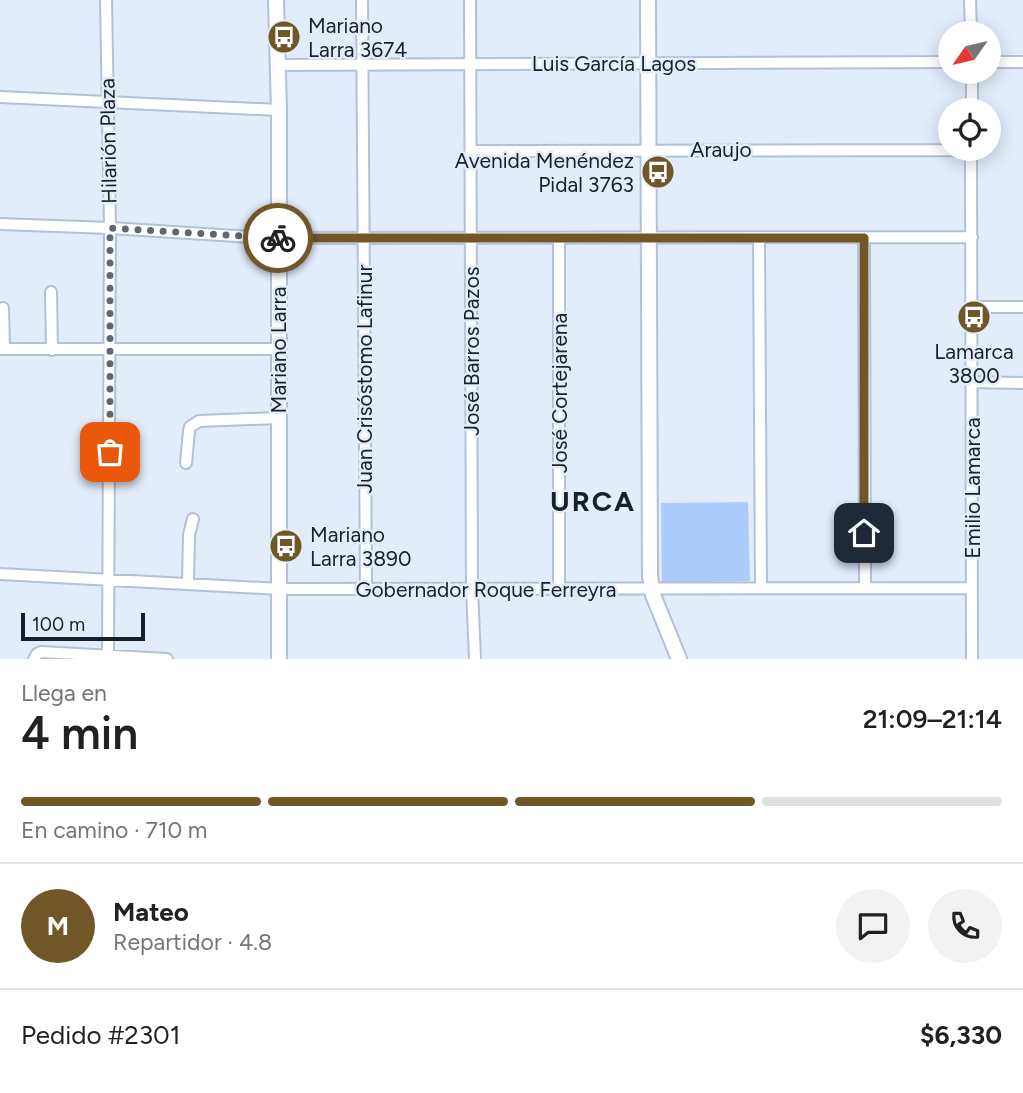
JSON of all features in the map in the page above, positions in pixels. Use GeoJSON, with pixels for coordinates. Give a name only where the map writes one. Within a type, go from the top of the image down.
{"type":"FeatureCollection","features":[{"type":"Feature","properties":{"kind":"main road","name":"Mariano Larra"},"geometry":{"type":"LineString","coordinates":[[276,0],[279,110],[279,659]]}},
{"type":"Feature","properties":{"kind":"main road"},"geometry":{"type":"LineString","coordinates":[[648,0],[651,588],[680,659]]}},
{"type":"Feature","properties":{"kind":"street","name":"Hilarión Plaza"},"geometry":{"type":"LineString","coordinates":[[106,0],[110,228],[108,657]]}},
{"type":"Feature","properties":{"kind":"street","name":"Juan Crisóstomo Lafinur"},"geometry":{"type":"LineString","coordinates":[[362,0],[366,589]]}},
{"type":"Feature","properties":{"kind":"street","name":"José Barros Pazos"},"geometry":{"type":"LineString","coordinates":[[470,0],[472,589],[475,659]]}},
{"type":"Feature","properties":{"kind":"street"},"geometry":{"type":"LineString","coordinates":[[970,0],[971,21]]}},
{"type":"Feature","properties":{"kind":"street","name":"Luis García Lagos"},"geometry":{"type":"LineString","coordinates":[[278,65],[938,62]]}},
{"type":"Feature","properties":{"kind":"street"},"geometry":{"type":"LineString","coordinates":[[1001,62],[1023,62]]}},
{"type":"Feature","properties":{"kind":"street"},"geometry":{"type":"LineString","coordinates":[[0,97],[279,110]]}},
{"type":"Feature","properties":{"kind":"street","name":"Araujo"},"geometry":{"type":"LineString","coordinates":[[471,151],[938,150]]}},
{"type":"Feature","properties":{"kind":"street","name":"Emilio Lamarca"},"geometry":{"type":"LineString","coordinates":[[971,161],[972,659]]}},
{"type":"Feature","properties":{"kind":"street"},"geometry":{"type":"LineString","coordinates":[[0,224],[279,238],[972,237]]}},
{"type":"Feature","properties":{"kind":"street","name":"José Cortejarena"},"geometry":{"type":"LineString","coordinates":[[559,238],[559,589]]}},
{"type":"Feature","properties":{"kind":"street"},"geometry":{"type":"LineString","coordinates":[[759,238],[761,588]]}},
{"type":"Feature","properties":{"kind":"street"},"geometry":{"type":"LineString","coordinates":[[864,238],[865,587]]}},
{"type":"Feature","properties":{"kind":"street"},"geometry":{"type":"LineString","coordinates":[[51,292],[52,350]]}},
{"type":"Feature","properties":{"kind":"street"},"geometry":{"type":"LineString","coordinates":[[971,307],[1023,307]]}},
{"type":"Feature","properties":{"kind":"street"},"geometry":{"type":"LineString","coordinates":[[3,308],[2,349],[278,349]]}},
{"type":"Feature","properties":{"kind":"street"},"geometry":{"type":"LineString","coordinates":[[972,382],[1023,383]]}},
{"type":"Feature","properties":{"kind":"street"},"geometry":{"type":"LineString","coordinates":[[186,463],[190,427],[199,421],[278,418]]}},
{"type":"Feature","properties":{"kind":"street"},"geometry":{"type":"LineString","coordinates":[[188,583],[189,535],[193,519]]}},
{"type":"Feature","properties":{"kind":"street","name":"Gobernador Roque Ferreyra"},"geometry":{"type":"LineString","coordinates":[[0,574],[281,589],[972,588]]}},
{"type":"Feature","properties":{"kind":"street"},"geometry":{"type":"LineString","coordinates":[[36,657],[167,659]]}},
{"type":"Feature","properties":{"kind":"shaded area"},"geometry":{"type":"Polygon","coordinates":[[[748,502],[750,581],[662,583],[661,503],[748,502]]]}},
{"type":"Feature","properties":{"kind":"way so far"},"geometry":{"type":"LineString","coordinates":[[110,452],[110,228],[278,238]]}},
{"type":"Feature","properties":{"kind":"place","name":"Mariano Larra 3674"},"geometry":{"type":"Point","coordinates":[284,37]}},
{"type":"Feature","properties":{"kind":"place","name":"Avenida Menéndez Pidal 3763"},"geometry":{"type":"Point","coordinates":[658,172]}},
{"type":"Feature","properties":{"kind":"place","name":"Lamarca 3800"},"geometry":{"type":"Point","coordinates":[974,317]}},
{"type":"Feature","properties":{"kind":"place","name":"Mariano Larra 3890"},"geometry":{"type":"Point","coordinates":[286,546]}},
{"type":"Feature","properties":{"kind":"district","name":"URCA"},"geometry":{"type":"Point","coordinates":[593,501]}},
{"type":"Feature","properties":{"kind":"route"},"geometry":{"type":"LineString","coordinates":[[278,238],[864,238],[864,533]]}}]}
